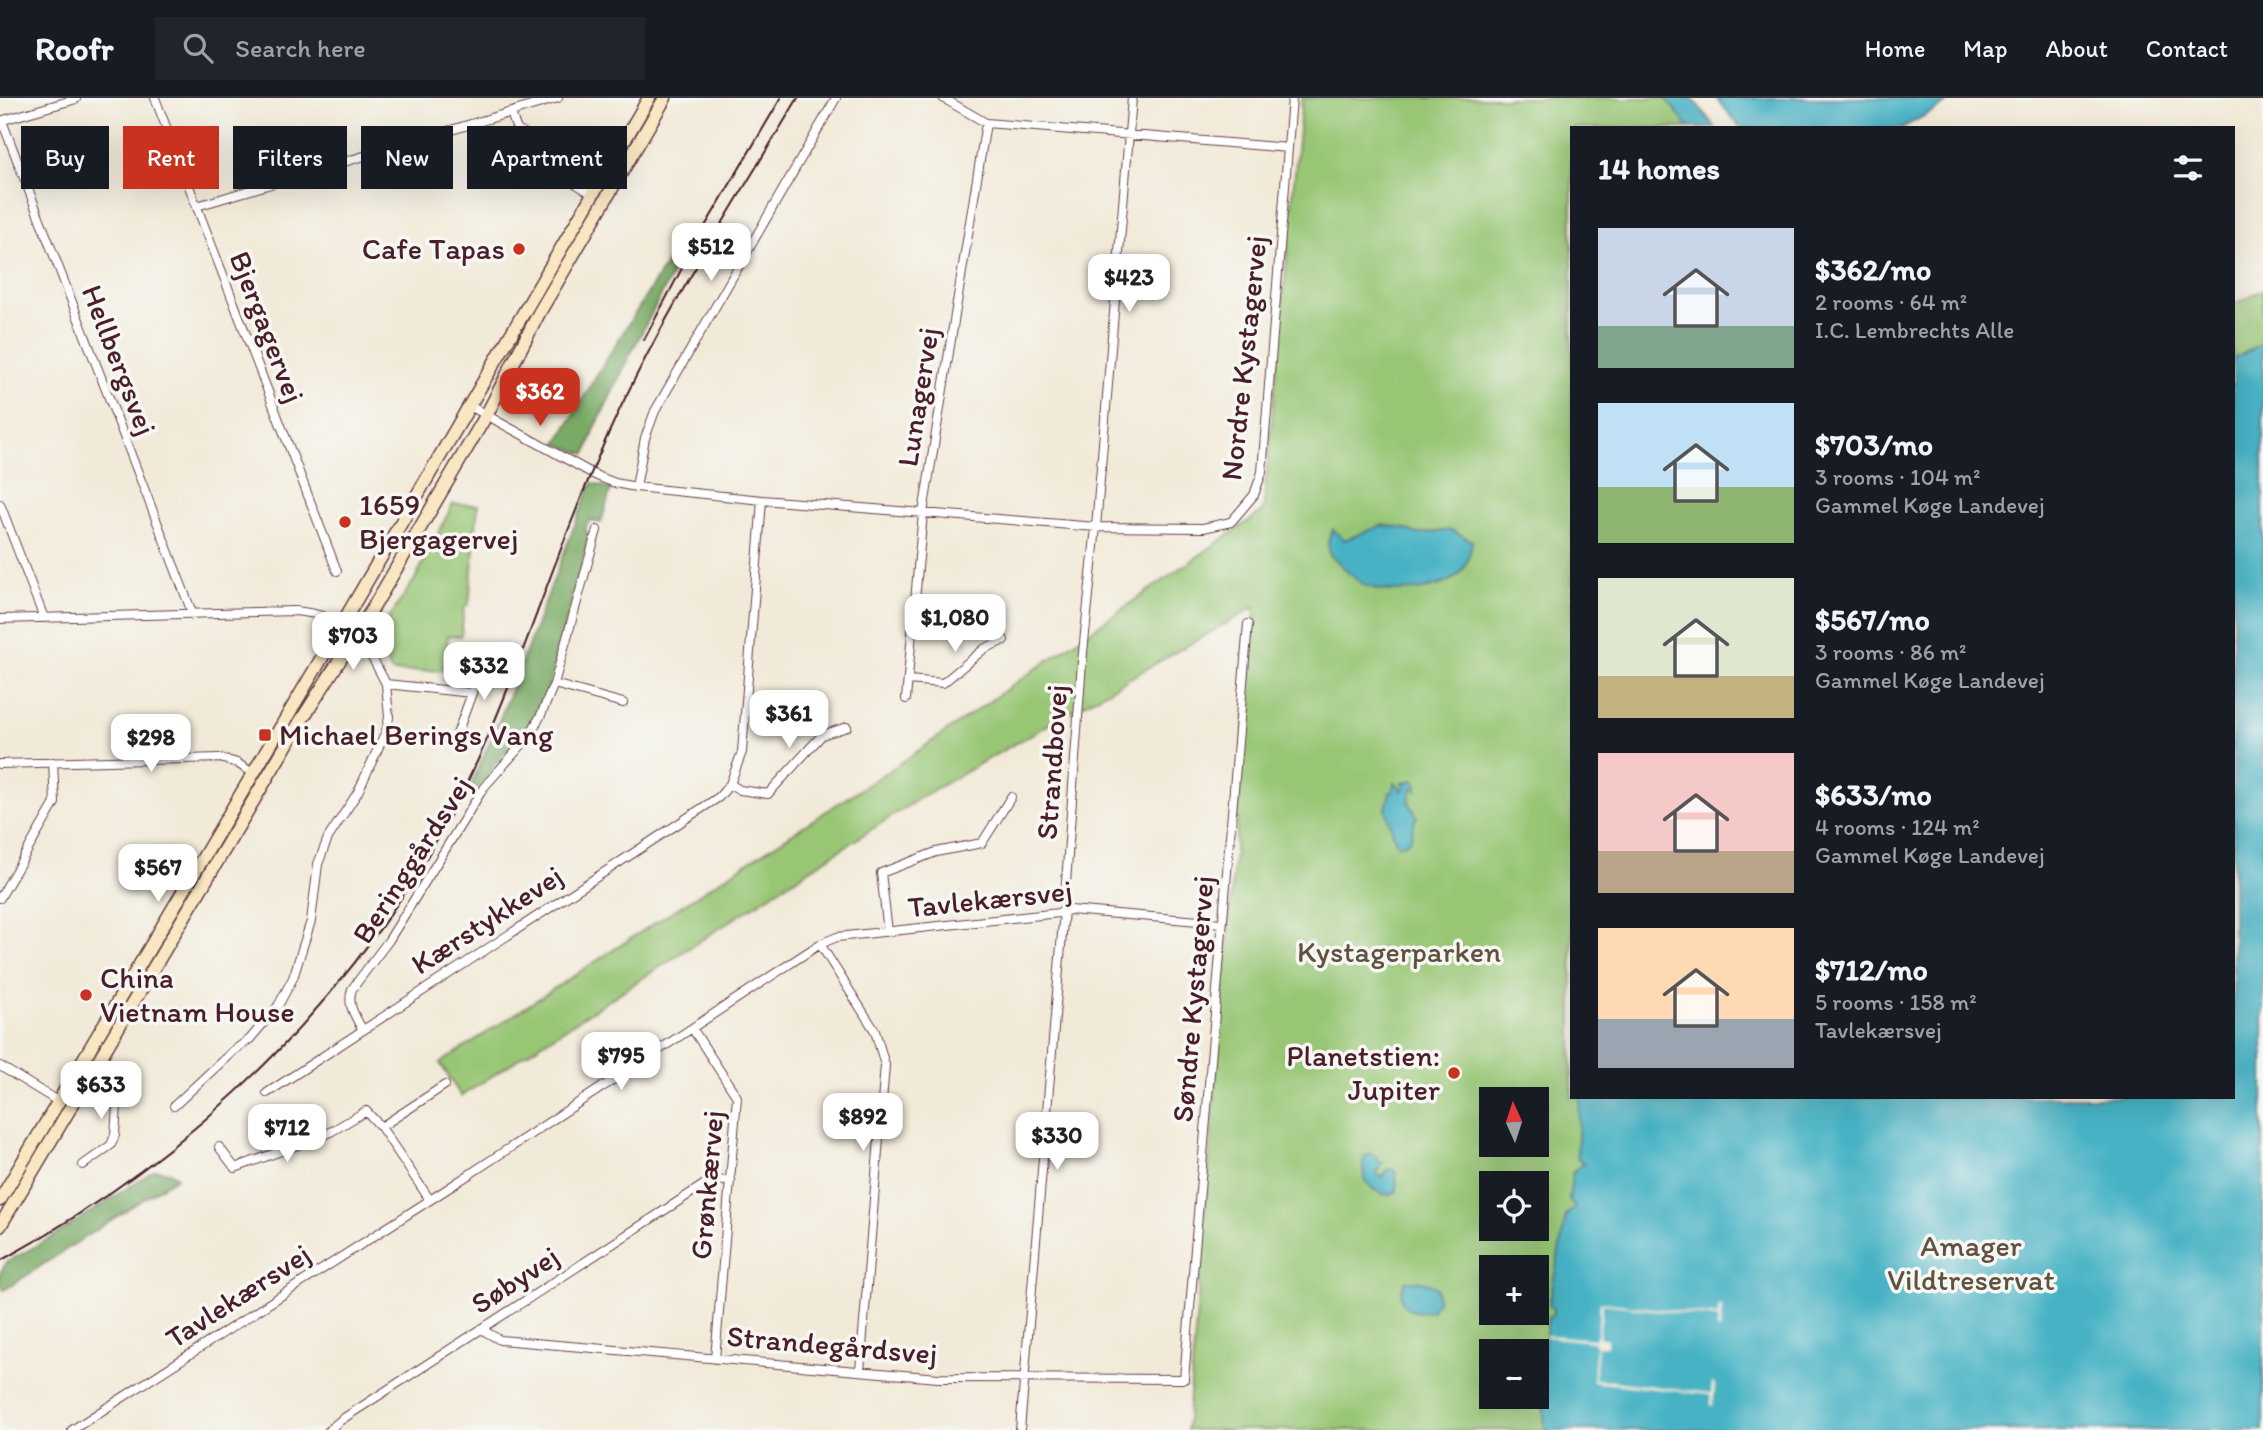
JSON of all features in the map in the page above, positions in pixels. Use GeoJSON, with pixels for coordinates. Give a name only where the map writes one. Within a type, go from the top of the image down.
{"type":"FeatureCollection","features":[{"type":"Feature","properties":{"kind":"main road"},"geometry":{"type":"LineString","coordinates":[[0,1199],[254,774],[649,98]]}},
{"type":"Feature","properties":{"kind":"main road"},"geometry":{"type":"LineString","coordinates":[[0,1226],[286,746],[357,635],[487,414],[539,313],[665,98]]}},
{"type":"Feature","properties":{"kind":"street","name":"Bjergagervej"},"geometry":{"type":"LineString","coordinates":[[155,98],[337,571]]}},
{"type":"Feature","properties":{"kind":"street"},"geometry":{"type":"LineString","coordinates":[[197,206],[558,98]]}},
{"type":"Feature","properties":{"kind":"street"},"geometry":{"type":"LineString","coordinates":[[636,487],[645,438],[655,411],[836,98]]}},
{"type":"Feature","properties":{"kind":"street"},"geometry":{"type":"LineString","coordinates":[[943,98],[986,123],[1288,148]]}},
{"type":"Feature","properties":{"kind":"street","name":"Strandbovej"},"geometry":{"type":"LineString","coordinates":[[1020,1430],[1082,662],[1132,98]]}},
{"type":"Feature","properties":{"kind":"street","name":"Nordre Kystagervej"},"geometry":{"type":"LineString","coordinates":[[470,406],[597,476],[636,487],[1096,527],[1203,528],[1231,522],[1254,495],[1262,471],[1292,98]]}},
{"type":"Feature","properties":{"kind":"street"},"geometry":{"type":"LineString","coordinates":[[1,121],[76,99]]}},
{"type":"Feature","properties":{"kind":"street"},"geometry":{"type":"LineString","coordinates":[[511,113],[517,130],[542,141],[551,168],[594,195]]}},
{"type":"Feature","properties":{"kind":"street","name":"Hellbergsvej"},"geometry":{"type":"LineString","coordinates":[[1,121],[192,615]]}},
{"type":"Feature","properties":{"kind":"street","name":"Lunagervej"},"geometry":{"type":"LineString","coordinates":[[906,699],[923,513],[986,123]]}},
{"type":"Feature","properties":{"kind":"street","name":"Kærstykkevej"},"geometry":{"type":"LineString","coordinates":[[267,1093],[362,1028],[719,797],[730,784],[742,752],[762,500]]}},
{"type":"Feature","properties":{"kind":"street"},"geometry":{"type":"LineString","coordinates":[[0,503],[44,618]]}},
{"type":"Feature","properties":{"kind":"street","name":"Beringgårdsvej"},"geometry":{"type":"LineString","coordinates":[[362,1028],[350,1007],[352,989],[389,940],[484,787],[528,738],[541,715],[554,684],[597,530]]}},
{"type":"Feature","properties":{"kind":"street"},"geometry":{"type":"LineString","coordinates":[[0,619],[295,611],[325,615],[357,635],[386,684],[389,717],[387,729],[358,792],[328,838],[318,864],[311,921],[293,978],[278,1006],[250,1039],[233,1051],[174,1107]]}},
{"type":"Feature","properties":{"kind":"street","name":"Søndre Kystagervej"},"geometry":{"type":"LineString","coordinates":[[1184,1379],[1248,624]]}},
{"type":"Feature","properties":{"kind":"street"},"geometry":{"type":"LineString","coordinates":[[908,680],[943,683],[984,649],[1004,640]]}},
{"type":"Feature","properties":{"kind":"street"},"geometry":{"type":"LineString","coordinates":[[457,734],[472,693],[478,660]]}},
{"type":"Feature","properties":{"kind":"street"},"geometry":{"type":"LineString","coordinates":[[386,684],[472,693]]}},
{"type":"Feature","properties":{"kind":"street"},"geometry":{"type":"LineString","coordinates":[[554,684],[623,704]]}},
{"type":"Feature","properties":{"kind":"street"},"geometry":{"type":"LineString","coordinates":[[730,784],[740,790],[768,794],[822,735],[847,727]]}},
{"type":"Feature","properties":{"kind":"street"},"geometry":{"type":"LineString","coordinates":[[0,764],[220,758],[237,763],[254,774]]}},
{"type":"Feature","properties":{"kind":"street"},"geometry":{"type":"LineString","coordinates":[[0,898],[55,803],[53,762]]}},
{"type":"Feature","properties":{"kind":"street","name":"Tavlekærsvej"},"geometry":{"type":"LineString","coordinates":[[888,932],[881,873],[936,852],[982,843],[1011,797]]}},
{"type":"Feature","properties":{"kind":"street","name":"Tavlekærsvej"},"geometry":{"type":"LineString","coordinates":[[72,1430],[820,944],[837,937],[1064,911],[1222,923]]}},
{"type":"Feature","properties":{"kind":"street"},"geometry":{"type":"LineString","coordinates":[[820,944],[875,1031],[885,1065],[860,1371]]}},
{"type":"Feature","properties":{"kind":"street","name":"Grønkærvej"},"geometry":{"type":"LineString","coordinates":[[692,1028],[737,1097],[715,1359]]}},
{"type":"Feature","properties":{"kind":"street"},"geometry":{"type":"LineString","coordinates":[[0,1066],[59,1101]]}},
{"type":"Feature","properties":{"kind":"street"},"geometry":{"type":"LineString","coordinates":[[83,1165],[111,1145],[115,1135],[117,1105],[111,1093],[89,1076]]}},
{"type":"Feature","properties":{"kind":"street"},"geometry":{"type":"LineString","coordinates":[[381,1127],[445,1085]]}},
{"type":"Feature","properties":{"kind":"street"},"geometry":{"type":"LineString","coordinates":[[219,1147],[235,1168],[327,1133],[366,1111],[381,1127],[429,1200]]}},
{"type":"Feature","properties":{"kind":"street","name":"Søbyvej"},"geometry":{"type":"LineString","coordinates":[[330,1430],[341,1420],[705,1184],[731,1180]]}},
{"type":"Feature","properties":{"kind":"street","name":"Strandegårdsvej"},"geometry":{"type":"LineString","coordinates":[[481,1329],[500,1340],[939,1378],[1184,1379]]}},
{"type":"Feature","properties":{"kind":"green space","name":"Kystagerparken"},"geometry":{"type":"Polygon","coordinates":[[[1302,98],[1666,98],[1687,126],[1570,126],[1570,1099],[1580,1099],[1580,1103],[1589,1099],[2235,1099],[2235,432],[2263,1430],[1187,1430],[1255,607],[923,796],[461,1096],[440,1063],[908,758],[1263,511],[1302,98]]]}},
{"type":"Feature","properties":{"kind":"green space"},"geometry":{"type":"Polygon","coordinates":[[[674,251],[683,253],[631,353],[595,428],[586,454],[557,444],[593,381],[674,251]]]}},
{"type":"Feature","properties":{"kind":"green space"},"geometry":{"type":"Polygon","coordinates":[[[2263,290],[2263,344],[2235,359],[2235,304],[2263,290]]]}},
{"type":"Feature","properties":{"kind":"green space"},"geometry":{"type":"Polygon","coordinates":[[[593,483],[611,489],[601,523],[589,520],[585,529],[589,536],[548,689],[531,723],[479,787],[466,796],[499,721],[593,483]]]}},
{"type":"Feature","properties":{"kind":"green space"},"geometry":{"type":"Polygon","coordinates":[[[453,504],[478,505],[469,603],[464,608],[461,636],[448,636],[444,670],[392,672],[374,641],[415,579],[453,504]]]}},
{"type":"Feature","properties":{"kind":"green space"},"geometry":{"type":"Polygon","coordinates":[[[155,1170],[170,1172],[177,1177],[4,1290],[0,1284],[0,1273],[7,1262],[52,1237],[155,1170]]]}},
{"type":"Feature","properties":{"kind":"water"},"geometry":{"type":"Polygon","coordinates":[[[1666,98],[1692,98],[1714,126],[1687,126],[1666,98]]]}},
{"type":"Feature","properties":{"kind":"water"},"geometry":{"type":"Polygon","coordinates":[[[1716,98],[1942,98],[1946,104],[1906,126],[1739,126],[1716,98]]]}},
{"type":"Feature","properties":{"kind":"water","name":"Amager Vildtreservat"},"geometry":{"type":"Polygon","coordinates":[[[2263,343],[2263,1430],[1545,1430],[1543,1409],[1549,1409],[1549,1339],[1545,1339],[1553,1308],[1549,1305],[1566,1215],[1575,1208],[1569,1199],[1573,1171],[1584,1164],[1577,1157],[1580,1099],[2235,1099],[2235,358],[2263,343]]]}},
{"type":"Feature","properties":{"kind":"water"},"geometry":{"type":"Polygon","coordinates":[[[1383,525],[1417,534],[1452,530],[1472,541],[1465,565],[1453,579],[1430,588],[1403,591],[1367,586],[1330,555],[1328,542],[1333,529],[1344,540],[1383,525]]]}},
{"type":"Feature","properties":{"kind":"water"},"geometry":{"type":"Polygon","coordinates":[[[1413,780],[1417,791],[1412,788],[1409,802],[1417,817],[1411,837],[1399,845],[1395,841],[1386,809],[1394,783],[1401,791],[1404,789],[1403,783],[1413,780]]]}},
{"type":"Feature","properties":{"kind":"water"},"geometry":{"type":"Polygon","coordinates":[[[1370,1154],[1383,1163],[1377,1173],[1379,1176],[1383,1177],[1389,1169],[1396,1173],[1397,1191],[1391,1195],[1372,1188],[1365,1178],[1364,1157],[1370,1154]]]}},
{"type":"Feature","properties":{"kind":"water"},"geometry":{"type":"Polygon","coordinates":[[[1405,1281],[1423,1281],[1437,1288],[1437,1301],[1431,1311],[1416,1311],[1406,1306],[1401,1297],[1405,1281]]]}},
{"type":"Feature","properties":{"kind":"pier"},"geometry":{"type":"Polygon","coordinates":[[[1600,1302],[1718,1316],[1719,1306],[1722,1306],[1720,1329],[1717,1329],[1718,1318],[1603,1304],[1599,1337],[1607,1339],[1607,1346],[1598,1346],[1595,1379],[1711,1393],[1712,1383],[1715,1384],[1713,1406],[1711,1395],[1593,1382],[1596,1346],[1593,1342],[1546,1337],[1593,1339],[1597,1336],[1600,1302]]]}},
{"type":"Feature","properties":{"kind":"tram line"},"geometry":{"type":"LineString","coordinates":[[644,340],[698,238],[781,98]]}},
{"type":"Feature","properties":{"kind":"tram line"},"geometry":{"type":"LineString","coordinates":[[0,1261],[77,1215],[149,1164],[218,1108],[282,1047],[340,981],[393,910],[440,835],[480,755],[589,478],[627,395],[697,266],[798,98]]}},
{"type":"Feature","properties":{"kind":"place","name":"Cafe Tapas"},"geometry":{"type":"Point","coordinates":[519,249]}},
{"type":"Feature","properties":{"kind":"place","name":"1659 Bjergagervej"},"geometry":{"type":"Point","coordinates":[345,522]}},
{"type":"Feature","properties":{"kind":"place","name":"Michael Berings Vang"},"geometry":{"type":"Point","coordinates":[265,735]}},
{"type":"Feature","properties":{"kind":"place","name":"China Vietnam House"},"geometry":{"type":"Point","coordinates":[86,995]}},
{"type":"Feature","properties":{"kind":"place","name":"Planetstien: Jupiter"},"geometry":{"type":"Point","coordinates":[1454,1073]}}]}
